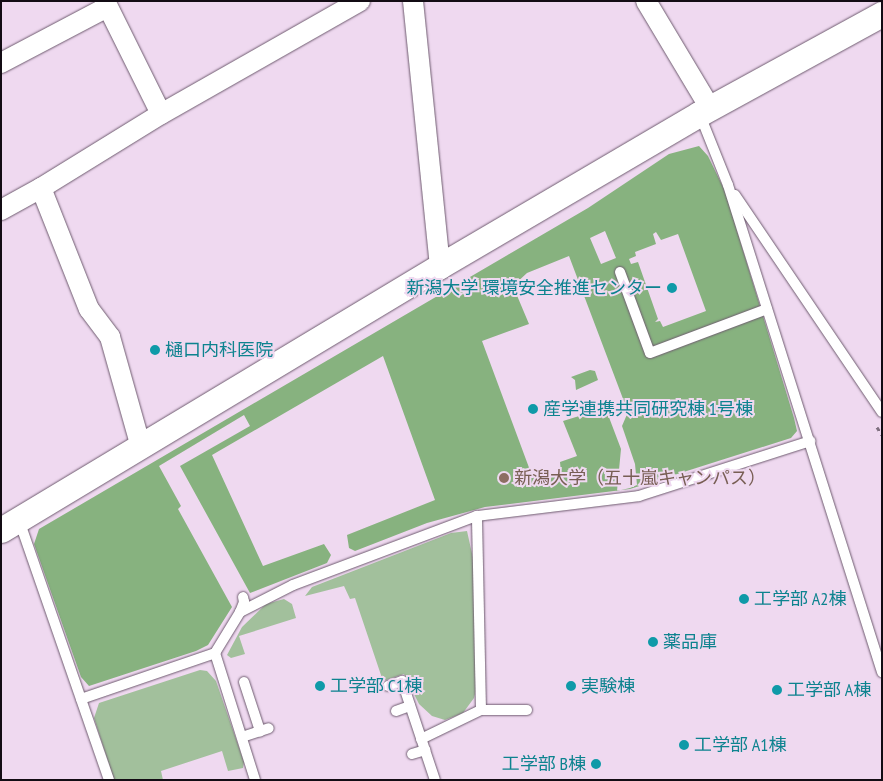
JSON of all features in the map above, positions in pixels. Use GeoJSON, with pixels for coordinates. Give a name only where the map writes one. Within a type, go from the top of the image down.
{"type":"FeatureCollection","features":[{"type":"Feature","properties":{"kind":"street"},"geometry":{"type":"LineString","coordinates":[[1,210],[161,114],[360,1]]}},
{"type":"Feature","properties":{"kind":"street"},"geometry":{"type":"LineString","coordinates":[[413,1],[440,266]]}},
{"type":"Feature","properties":{"kind":"street"},"geometry":{"type":"LineString","coordinates":[[646,1],[704,111]]}},
{"type":"Feature","properties":{"kind":"street"},"geometry":{"type":"LineString","coordinates":[[1,62],[106,4],[161,114]]}},
{"type":"Feature","properties":{"kind":"street"},"geometry":{"type":"LineString","coordinates":[[10,525],[140,444],[704,111],[882,14]]}},
{"type":"Feature","properties":{"kind":"street"},"geometry":{"type":"LineString","coordinates":[[40,188],[89,309],[110,337],[140,444]]}},
{"type":"Feature","properties":{"kind":"lane"},"geometry":{"type":"LineString","coordinates":[[704,111],[882,672]]}},
{"type":"Feature","properties":{"kind":"lane"},"geometry":{"type":"LineString","coordinates":[[728,185],[882,412]]}},
{"type":"Feature","properties":{"kind":"lane"},"geometry":{"type":"LineString","coordinates":[[620,272],[650,353],[767,308]]}},
{"type":"Feature","properties":{"kind":"lane"},"geometry":{"type":"LineString","coordinates":[[240,612],[293,585],[477,516],[639,496],[810,441]]}},
{"type":"Feature","properties":{"kind":"lane"},"geometry":{"type":"LineString","coordinates":[[477,516],[481,710]]}},
{"type":"Feature","properties":{"kind":"lane"},"geometry":{"type":"LineString","coordinates":[[10,525],[81,699],[109,780]]}},
{"type":"Feature","properties":{"kind":"lane"},"geometry":{"type":"LineString","coordinates":[[81,699],[215,654],[240,612],[244,602],[243,597]]}},
{"type":"Feature","properties":{"kind":"lane"},"geometry":{"type":"LineString","coordinates":[[215,654],[255,780]]}},
{"type":"Feature","properties":{"kind":"lane"},"geometry":{"type":"LineString","coordinates":[[388,686],[402,681],[435,780]]}},
{"type":"Feature","properties":{"kind":"lane"},"geometry":{"type":"LineString","coordinates":[[242,737],[265,730],[244,682]]}},
{"type":"Feature","properties":{"kind":"lane"},"geometry":{"type":"LineString","coordinates":[[396,711],[410,706]]}},
{"type":"Feature","properties":{"kind":"lane"},"geometry":{"type":"LineString","coordinates":[[421,739],[481,710],[527,710]]}},
{"type":"Feature","properties":{"kind":"lane"},"geometry":{"type":"LineString","coordinates":[[412,754],[425,750]]}},
{"type":"Feature","properties":{"kind":"green space"},"geometry":{"type":"Polygon","coordinates":[[[699,146],[708,156],[725,191],[794,418],[797,431],[791,438],[630,489],[621,490],[637,485],[635,464],[622,426],[628,412],[569,256],[527,273],[513,286],[529,324],[482,341],[531,473],[539,470],[542,477],[546,478],[561,472],[560,462],[577,456],[563,421],[602,409],[607,412],[621,449],[617,491],[485,507],[427,523],[355,551],[349,548],[347,535],[435,500],[383,356],[212,455],[263,566],[324,544],[331,555],[327,563],[250,593],[180,466],[250,426],[244,415],[159,466],[181,506],[178,509],[232,607],[208,645],[196,651],[89,686],[81,677],[34,544],[39,529],[588,208],[669,154],[699,146]],[[605,231],[590,238],[601,264],[616,258],[605,231]],[[656,232],[653,234],[656,244],[635,252],[636,256],[629,259],[631,264],[638,262],[658,319],[655,322],[660,321],[663,327],[706,311],[678,234],[661,240],[656,232]]]}},
{"type":"Feature","properties":{"kind":"green space"},"geometry":{"type":"Polygon","coordinates":[[[590,370],[595,371],[598,380],[576,390],[575,380],[571,377],[590,370]]]}},
{"type":"Feature","properties":{"kind":"green space"},"geometry":{"type":"Polygon","coordinates":[[[467,531],[473,558],[479,678],[474,698],[463,713],[445,720],[432,716],[419,704],[404,674],[383,681],[355,598],[350,599],[344,586],[305,596],[312,587],[451,533],[467,531]]]}},
{"type":"Feature","properties":{"kind":"green space"},"geometry":{"type":"Polygon","coordinates":[[[284,599],[292,604],[296,618],[239,636],[245,654],[231,658],[227,655],[242,627],[266,604],[284,599]]]}},
{"type":"Feature","properties":{"kind":"green space"},"geometry":{"type":"Polygon","coordinates":[[[200,670],[207,671],[216,681],[244,762],[243,768],[228,771],[222,751],[161,771],[163,780],[114,780],[94,718],[99,703],[200,670]]]}},
{"type":"Feature","properties":{"kind":"place","name":"新潟大学 環境安全推進センター"},"geometry":{"type":"Point","coordinates":[672,288]}},
{"type":"Feature","properties":{"kind":"place","name":"樋口内科医院"},"geometry":{"type":"Point","coordinates":[155,350]}},
{"type":"Feature","properties":{"kind":"place","name":"産学連携共同研究棟 1号棟"},"geometry":{"type":"Point","coordinates":[533,409]}},
{"type":"Feature","properties":{"kind":"place","name":"新潟大学（五十嵐キャンパス）"},"geometry":{"type":"Point","coordinates":[504,478]}},
{"type":"Feature","properties":{"kind":"place","name":"工学部 A2棟"},"geometry":{"type":"Point","coordinates":[744,599]}},
{"type":"Feature","properties":{"kind":"place","name":"薬品庫"},"geometry":{"type":"Point","coordinates":[653,642]}},
{"type":"Feature","properties":{"kind":"place","name":"工学部 C1棟"},"geometry":{"type":"Point","coordinates":[320,686]}},
{"type":"Feature","properties":{"kind":"place","name":"実験棟"},"geometry":{"type":"Point","coordinates":[571,686]}},
{"type":"Feature","properties":{"kind":"place","name":"工学部 A棟"},"geometry":{"type":"Point","coordinates":[777,690]}},
{"type":"Feature","properties":{"kind":"place","name":"工学部 A1棟"},"geometry":{"type":"Point","coordinates":[684,745]}},
{"type":"Feature","properties":{"kind":"place","name":"工学部 B棟"},"geometry":{"type":"Point","coordinates":[596,764]}}]}
